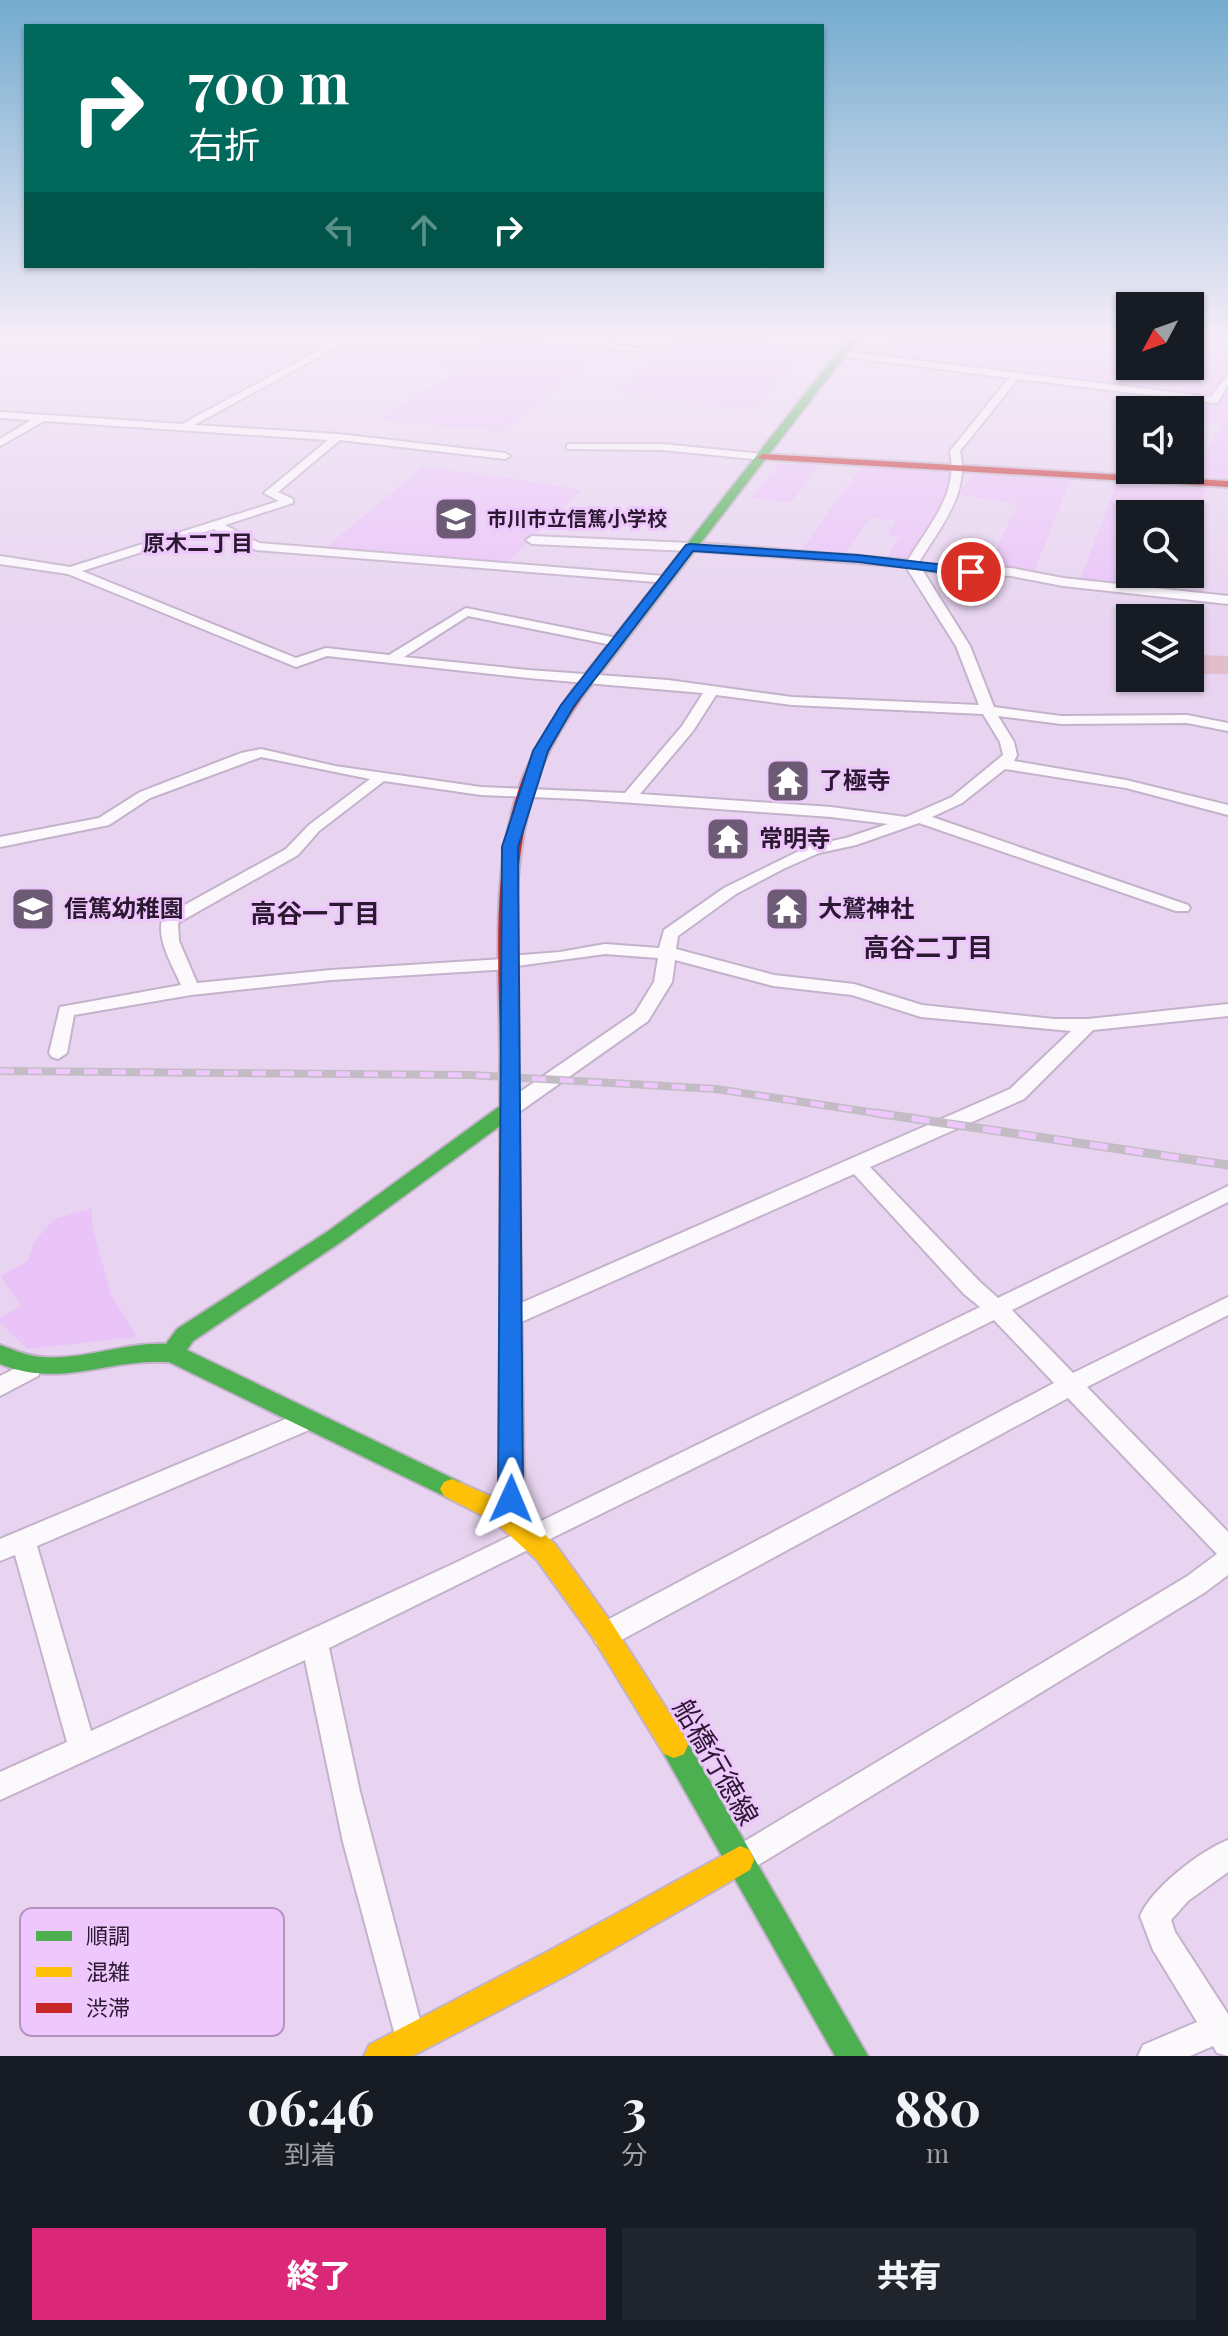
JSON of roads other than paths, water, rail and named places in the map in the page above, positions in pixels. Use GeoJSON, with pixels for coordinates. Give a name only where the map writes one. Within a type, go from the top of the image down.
{"type":"FeatureCollection","features":[{"type":"Feature","properties":{"kind":"main road"},"geometry":{"type":"LineString","coordinates":[[504,1514],[512,1489],[508,1110],[510,847],[526,791],[553,728],[587,678],[783,431]]}},
{"type":"Feature","properties":{"kind":"main road"},"geometry":{"type":"LineString","coordinates":[[763,457],[1228,484]]}},
{"type":"Feature","properties":{"kind":"main road"},"geometry":{"type":"LineString","coordinates":[[172,1353],[185,1335],[334,1237],[508,1110]]}},
{"type":"Feature","properties":{"kind":"main road","name":"船橋行徳線"},"geometry":{"type":"LineString","coordinates":[[30,1370],[59,1369],[147,1351],[172,1353],[504,1514],[533,1537],[550,1555],[644,1692],[852,2056]]}},
{"type":"Feature","properties":{"kind":"main road"},"geometry":{"type":"LineString","coordinates":[[0,1354],[30,1370]]}},
{"type":"Feature","properties":{"kind":"main road"},"geometry":{"type":"LineString","coordinates":[[380,2056],[420,2043],[740,1860]]}},
{"type":"Feature","properties":{"kind":"street"},"geometry":{"type":"LineString","coordinates":[[0,443],[20,431]]}},
{"type":"Feature","properties":{"kind":"street"},"geometry":{"type":"LineString","coordinates":[[261,431],[505,456]]}},
{"type":"Feature","properties":{"kind":"street"},"geometry":{"type":"LineString","coordinates":[[912,565],[954,493],[959,467],[955,451],[971,431]]}},
{"type":"Feature","properties":{"kind":"street"},"geometry":{"type":"LineString","coordinates":[[71,571],[289,501],[270,493],[338,437]]}},
{"type":"Feature","properties":{"kind":"street"},"geometry":{"type":"LineString","coordinates":[[571,447],[662,447],[763,457]]}},
{"type":"Feature","properties":{"kind":"street"},"geometry":{"type":"LineString","coordinates":[[218,526],[256,546],[664,580]]}},
{"type":"Feature","properties":{"kind":"street"},"geometry":{"type":"LineString","coordinates":[[532,540],[690,548],[1011,572],[1063,582],[1228,600]]}},
{"type":"Feature","properties":{"kind":"street"},"geometry":{"type":"LineString","coordinates":[[0,560],[71,571],[296,663],[326,652],[806,702],[988,710],[1061,720],[1187,719],[1228,727]]}},
{"type":"Feature","properties":{"kind":"street"},"geometry":{"type":"LineString","coordinates":[[508,1110],[642,1017],[663,982],[670,934],[730,891],[815,849],[850,842],[912,820],[972,790],[1010,755],[963,646],[912,565]]}},
{"type":"Feature","properties":{"kind":"street"},"geometry":{"type":"LineString","coordinates":[[393,658],[466,612],[617,642]]}},
{"type":"Feature","properties":{"kind":"street"},"geometry":{"type":"LineString","coordinates":[[629,798],[688,728],[712,690]]}},
{"type":"Feature","properties":{"kind":"street"},"geometry":{"type":"LineString","coordinates":[[0,842],[104,822],[145,795],[261,753],[335,770],[470,790],[526,791],[912,820],[1182,908]]}},
{"type":"Feature","properties":{"kind":"street"},"geometry":{"type":"LineString","coordinates":[[1003,764],[1126,784],[1228,810]]}},
{"type":"Feature","properties":{"kind":"street"},"geometry":{"type":"LineString","coordinates":[[191,989],[171,941],[169,921],[292,852],[314,828],[380,776]]}},
{"type":"Feature","properties":{"kind":"street"},"geometry":{"type":"LineString","coordinates":[[58,1053],[66,1011],[191,989],[510,962],[605,949],[700,958],[743,974],[854,990],[921,1011],[1054,1025],[1088,1025],[1228,1010]]}},
{"type":"Feature","properties":{"kind":"street"},"geometry":{"type":"LineString","coordinates":[[511,1317],[1017,1094],[1088,1025]]}},
{"type":"Feature","properties":{"kind":"street"},"geometry":{"type":"LineString","coordinates":[[856,1164],[972,1288],[995,1307],[1228,1549]]}},
{"type":"Feature","properties":{"kind":"street"},"geometry":{"type":"LineString","coordinates":[[0,1786],[315,1642],[533,1537],[1228,1193]]}},
{"type":"Feature","properties":{"kind":"street"},"geometry":{"type":"LineString","coordinates":[[605,1635],[1070,1385],[1228,1305]]}},
{"type":"Feature","properties":{"kind":"street"},"geometry":{"type":"LineString","coordinates":[[0,1387],[30,1370]]}},
{"type":"Feature","properties":{"kind":"street"},"geometry":{"type":"LineString","coordinates":[[83,1750],[12,1546],[308,1420]]}},
{"type":"Feature","properties":{"kind":"street"},"geometry":{"type":"LineString","coordinates":[[740,1860],[1195,1585],[1228,1560]]}},
{"type":"Feature","properties":{"kind":"street"},"geometry":{"type":"LineString","coordinates":[[315,1642],[328,1720],[358,1853],[420,2043]]}},
{"type":"Feature","properties":{"kind":"street"},"geometry":{"type":"LineString","coordinates":[[1154,2056],[1224,2035],[1163,1940],[1155,1916],[1178,1891],[1228,1854]]}},
{"type":"Feature","properties":{"kind":"railway"},"geometry":{"type":"LineString","coordinates":[[0,1071],[471,1075],[716,1089],[889,1115]]}},
{"type":"Feature","properties":{"kind":"railway"},"geometry":{"type":"LineString","coordinates":[[876,1113],[1228,1165]]}},
{"type":"Feature","properties":{"kind":"place","name":"市川市立信篤小学校"},"geometry":{"type":"Point","coordinates":[456,519]}},
{"type":"Feature","properties":{"kind":"place","name":"了極寺"},"geometry":{"type":"Point","coordinates":[788,781]}},
{"type":"Feature","properties":{"kind":"place","name":"常明寺"},"geometry":{"type":"Point","coordinates":[728,839]}},
{"type":"Feature","properties":{"kind":"place","name":"信篤幼稚園"},"geometry":{"type":"Point","coordinates":[33,909]}},
{"type":"Feature","properties":{"kind":"place","name":"大鷲神社"},"geometry":{"type":"Point","coordinates":[787,909]}},
{"type":"Feature","properties":{"kind":"district","name":"原木二丁目"},"geometry":{"type":"Point","coordinates":[198,543]}},
{"type":"Feature","properties":{"kind":"district","name":"高谷一丁目"},"geometry":{"type":"Point","coordinates":[315,914]}},
{"type":"Feature","properties":{"kind":"district","name":"高谷二丁目"},"geometry":{"type":"Point","coordinates":[928,948]}}]}
